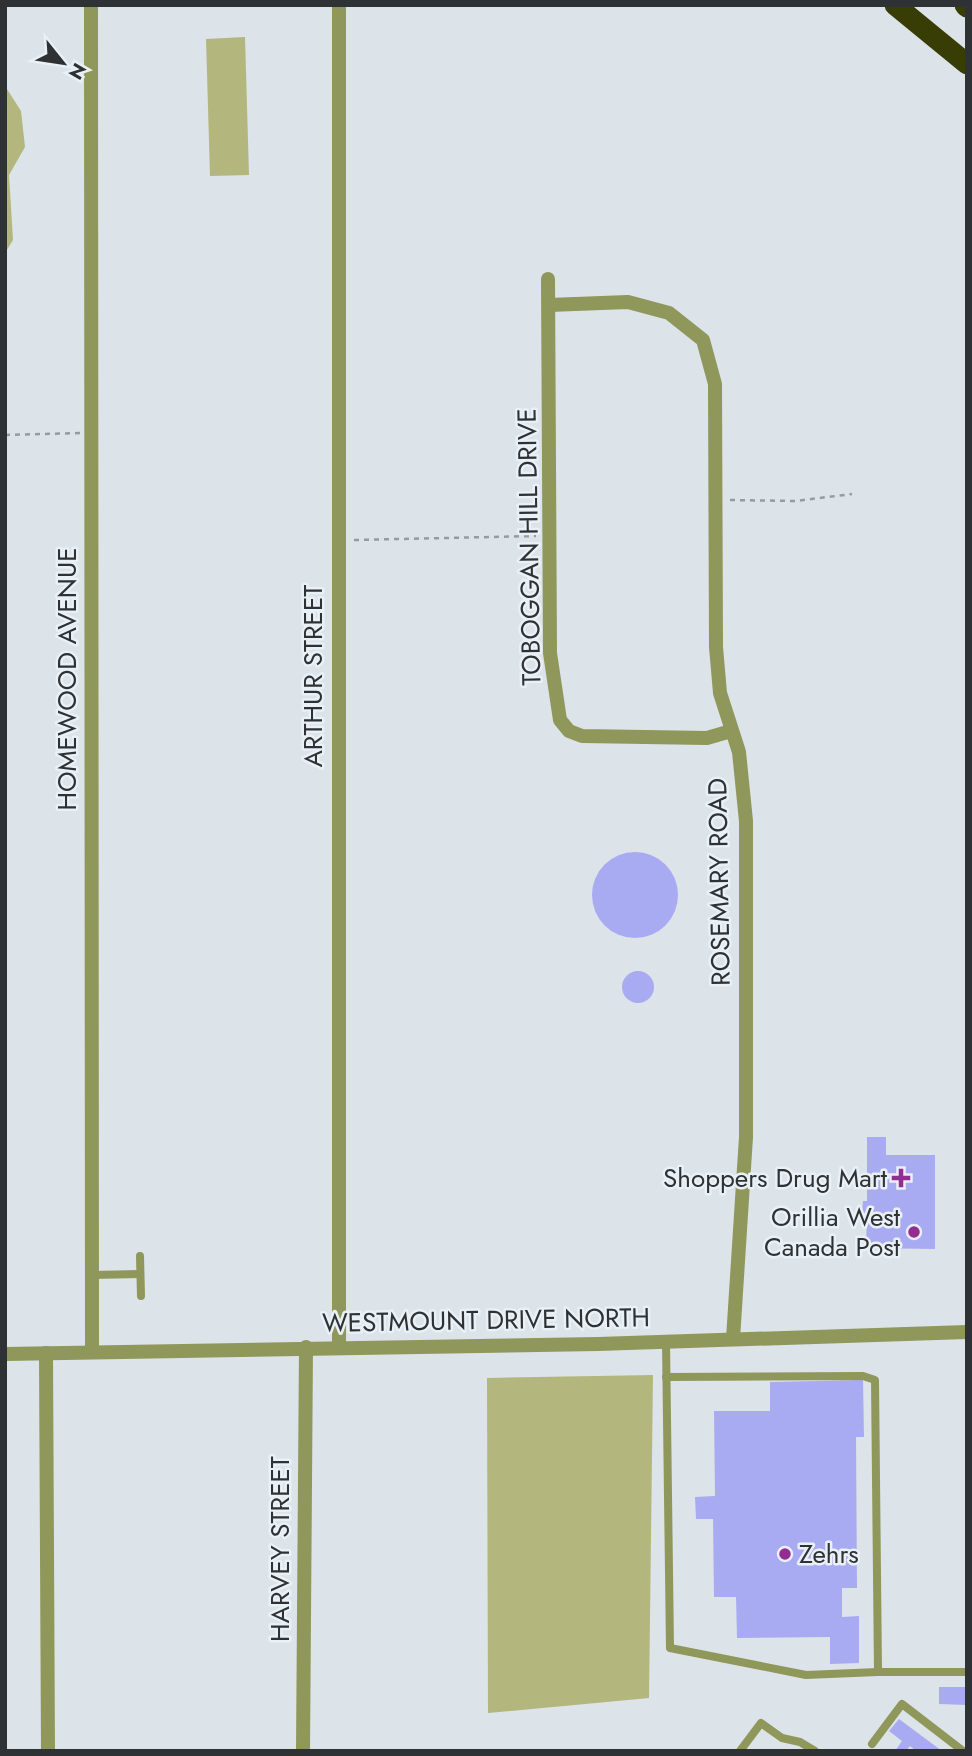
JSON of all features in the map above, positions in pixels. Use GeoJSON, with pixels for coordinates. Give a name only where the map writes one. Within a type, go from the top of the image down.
{"type":"FeatureCollection","features":[{"type":"Feature","properties":{"kind":"highway"},"geometry":{"type":"LineString","coordinates":[[895,5],[967,64]]}},
{"type":"Feature","properties":{"kind":"street","name":"HOMEWOOD AVENUE"},"geometry":{"type":"LineString","coordinates":[[91,5],[92,1352]]}},
{"type":"Feature","properties":{"kind":"street","name":"ARTHUR STREET"},"geometry":{"type":"LineString","coordinates":[[339,5],[339,1347]]}},
{"type":"Feature","properties":{"kind":"street","name":"TOBOGGAN HILL DRIVE"},"geometry":{"type":"LineString","coordinates":[[548,279],[550,653],[560,720],[569,731],[582,736],[707,738],[731,731]]}},
{"type":"Feature","properties":{"kind":"street","name":"ROSEMARY ROAD"},"geometry":{"type":"LineString","coordinates":[[549,305],[628,302],[669,313],[703,340],[715,384],[716,647],[720,693],[739,752],[746,834],[746,1137],[733,1339]]}},
{"type":"Feature","properties":{"kind":"street","name":"WESTMOUNT DRIVE NORTH"},"geometry":{"type":"LineString","coordinates":[[5,1354],[666,1342],[967,1332]]}},
{"type":"Feature","properties":{"kind":"street","name":"HARVEY STREET"},"geometry":{"type":"LineString","coordinates":[[303,1751],[306,1347]]}},
{"type":"Feature","properties":{"kind":"street"},"geometry":{"type":"LineString","coordinates":[[46,1353],[48,1751]]}},
{"type":"Feature","properties":{"kind":"lane"},"geometry":{"type":"LineString","coordinates":[[140,1256],[141,1296]]}},
{"type":"Feature","properties":{"kind":"lane"},"geometry":{"type":"LineString","coordinates":[[92,1275],[140,1274]]}},
{"type":"Feature","properties":{"kind":"lane"},"geometry":{"type":"LineString","coordinates":[[666,1342],[670,1648],[806,1675],[967,1672]]}},
{"type":"Feature","properties":{"kind":"lane"},"geometry":{"type":"LineString","coordinates":[[666,1377],[863,1376],[875,1380],[878,1672]]}},
{"type":"Feature","properties":{"kind":"lane"},"geometry":{"type":"LineString","coordinates":[[872,1744],[902,1704],[963,1751]]}},
{"type":"Feature","properties":{"kind":"lane"},"geometry":{"type":"LineString","coordinates":[[740,1751],[761,1723],[782,1738],[800,1742],[815,1751]]}},
{"type":"Feature","properties":{"kind":"path"},"geometry":{"type":"LineString","coordinates":[[5,435],[90,433]]}},
{"type":"Feature","properties":{"kind":"path"},"geometry":{"type":"LineString","coordinates":[[716,500],[795,501],[852,494]]}},
{"type":"Feature","properties":{"kind":"path"},"geometry":{"type":"LineString","coordinates":[[337,540],[550,535]]}},
{"type":"Feature","properties":{"kind":"green space"},"geometry":{"type":"Polygon","coordinates":[[[245,37],[249,175],[210,176],[206,39],[245,37]]]}},
{"type":"Feature","properties":{"kind":"green space"},"geometry":{"type":"Polygon","coordinates":[[[5,86],[21,111],[25,147],[9,175],[13,240],[5,253],[5,86]]]}},
{"type":"Feature","properties":{"kind":"green space"},"geometry":{"type":"Polygon","coordinates":[[[653,1375],[649,1698],[488,1713],[487,1378],[653,1375]]]}},
{"type":"Feature","properties":{"kind":"building"},"geometry":{"type":"Polygon","coordinates":[[[635,852],[651,856],[665,865],[674,879],[678,895],[674,911],[665,925],[651,934],[635,938],[619,934],[605,925],[596,911],[592,895],[596,879],[605,865],[619,856],[635,852]]]}},
{"type":"Feature","properties":{"kind":"building"},"geometry":{"type":"Polygon","coordinates":[[[638,971],[649,976],[654,987],[649,998],[638,1003],[627,998],[622,987],[627,976],[638,971]]]}},
{"type":"Feature","properties":{"kind":"building","name":"Shoppers Drug Mart"},"geometry":{"type":"Polygon","coordinates":[[[867,1137],[886,1137],[886,1155],[935,1155],[935,1249],[866,1248],[867,1213],[862,1213],[863,1201],[867,1201],[867,1137]]]}},
{"type":"Feature","properties":{"kind":"building","name":"Zehrs"},"geometry":{"type":"Polygon","coordinates":[[[863,1380],[864,1437],[856,1437],[857,1588],[842,1588],[842,1617],[859,1616],[859,1663],[830,1664],[830,1637],[737,1638],[736,1597],[714,1597],[713,1519],[696,1519],[695,1497],[715,1496],[714,1411],[770,1411],[770,1382],[863,1380]]]}},
{"type":"Feature","properties":{"kind":"building"},"geometry":{"type":"Polygon","coordinates":[[[939,1687],[967,1687],[967,1705],[939,1704],[939,1687]]]}},
{"type":"Feature","properties":{"kind":"building"},"geometry":{"type":"Polygon","coordinates":[[[899,1719],[942,1751],[916,1751],[910,1746],[906,1751],[895,1751],[902,1741],[889,1731],[899,1719]]]}},
{"type":"Feature","properties":{"kind":"place","name":"Shoppers Drug Mart"},"geometry":{"type":"Point","coordinates":[901,1178]}},
{"type":"Feature","properties":{"kind":"place","name":"Orillia West Canada Post"},"geometry":{"type":"Point","coordinates":[914,1232]}},
{"type":"Feature","properties":{"kind":"place","name":"Zehrs"},"geometry":{"type":"Point","coordinates":[785,1554]}}]}
